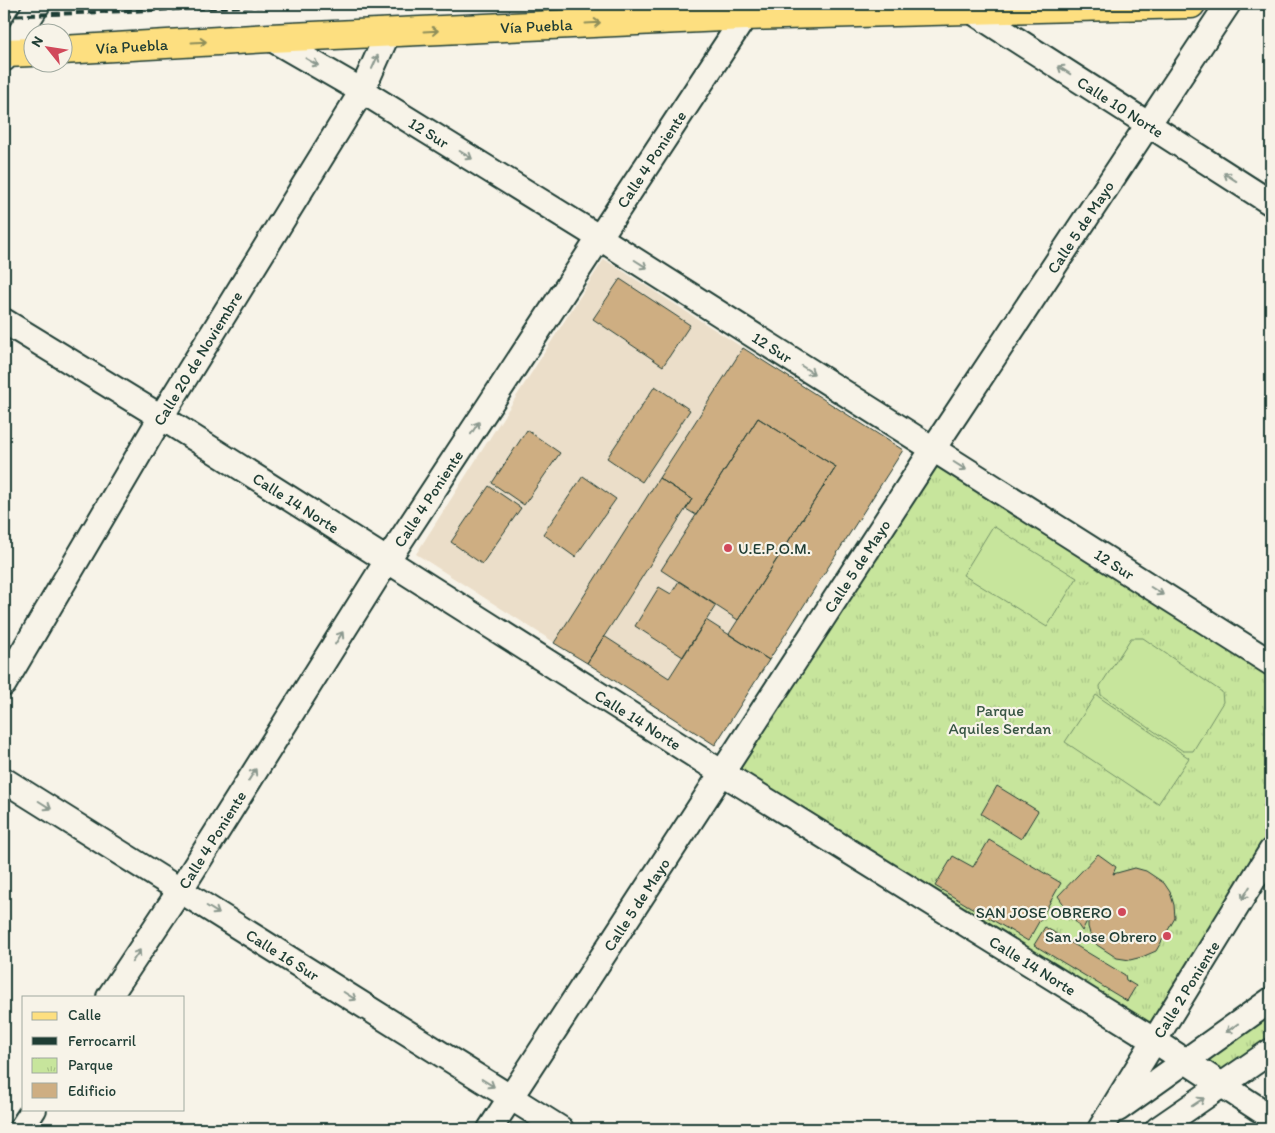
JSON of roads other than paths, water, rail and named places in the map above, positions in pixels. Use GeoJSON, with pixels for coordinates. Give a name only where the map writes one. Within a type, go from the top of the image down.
{"type":"FeatureCollection","features":[{"type":"Feature","properties":{"kind":"main road","name":"Vía Puebla"},"geometry":{"type":"LineString","coordinates":[[72,49],[388,33],[749,10],[970,10],[1190,4]]}},
{"type":"Feature","properties":{"kind":"street"},"geometry":{"type":"LineString","coordinates":[[12,54],[38,4]]}},
{"type":"Feature","properties":{"kind":"street","name":"Calle 5 de Mayo"},"geometry":{"type":"LineString","coordinates":[[490,1129],[721,772],[1228,4]]}},
{"type":"Feature","properties":{"kind":"street","name":"Calle 4 Poniente"},"geometry":{"type":"LineString","coordinates":[[110,996],[181,889],[388,561],[749,10]]}},
{"type":"Feature","properties":{"kind":"street","name":"Calle 10 Norte"},"geometry":{"type":"LineString","coordinates":[[970,10],[1271,203]]}},
{"type":"Feature","properties":{"kind":"street","name":"Calle 20 de Noviembre"},"geometry":{"type":"LineString","coordinates":[[4,684],[161,417],[362,91],[388,33]]}},
{"type":"Feature","properties":{"kind":"street","name":"12 Sur"},"geometry":{"type":"LineString","coordinates":[[270,38],[362,91],[600,238],[1271,663]]}},
{"type":"Feature","properties":{"kind":"street","name":"Calle 14 Norte"},"geometry":{"type":"LineString","coordinates":[[4,321],[161,417],[721,772],[1155,1041],[1271,1117]]}},
{"type":"Feature","properties":{"kind":"street","name":"Calle 16 Sur"},"geometry":{"type":"LineString","coordinates":[[4,780],[181,889],[561,1129]]}},
{"type":"Feature","properties":{"kind":"street","name":"Calle 2 Poniente"},"geometry":{"type":"LineString","coordinates":[[1105,1122],[1271,851]]}},
{"type":"Feature","properties":{"kind":"street"},"geometry":{"type":"LineString","coordinates":[[1088,1129],[1105,1122],[1271,1000]]}},
{"type":"Feature","properties":{"kind":"street"},"geometry":{"type":"LineString","coordinates":[[1158,1129],[1223,1086],[1271,1051]]}},
{"type":"Feature","properties":{"kind":"street"},"geometry":{"type":"LineString","coordinates":[[21,1129],[33,1110]]}},
{"type":"Feature","properties":{"kind":"railway"},"geometry":{"type":"LineString","coordinates":[[4,16],[300,4]]}},
{"type":"Feature","properties":{"kind":"place","name":"U.E.P.O.M."},"geometry":{"type":"Point","coordinates":[728,548]}},
{"type":"Feature","properties":{"kind":"place","name":"SAN JOSE OBRERO"},"geometry":{"type":"Point","coordinates":[1122,912]}},
{"type":"Feature","properties":{"kind":"place","name":"San Jose Obrero"},"geometry":{"type":"Point","coordinates":[1167,936]}},
{"type":"Feature","properties":{"kind":"park label","name":"Parque Aquiles Serdan"},"geometry":{"type":"Point","coordinates":[1000,719]}}]}
